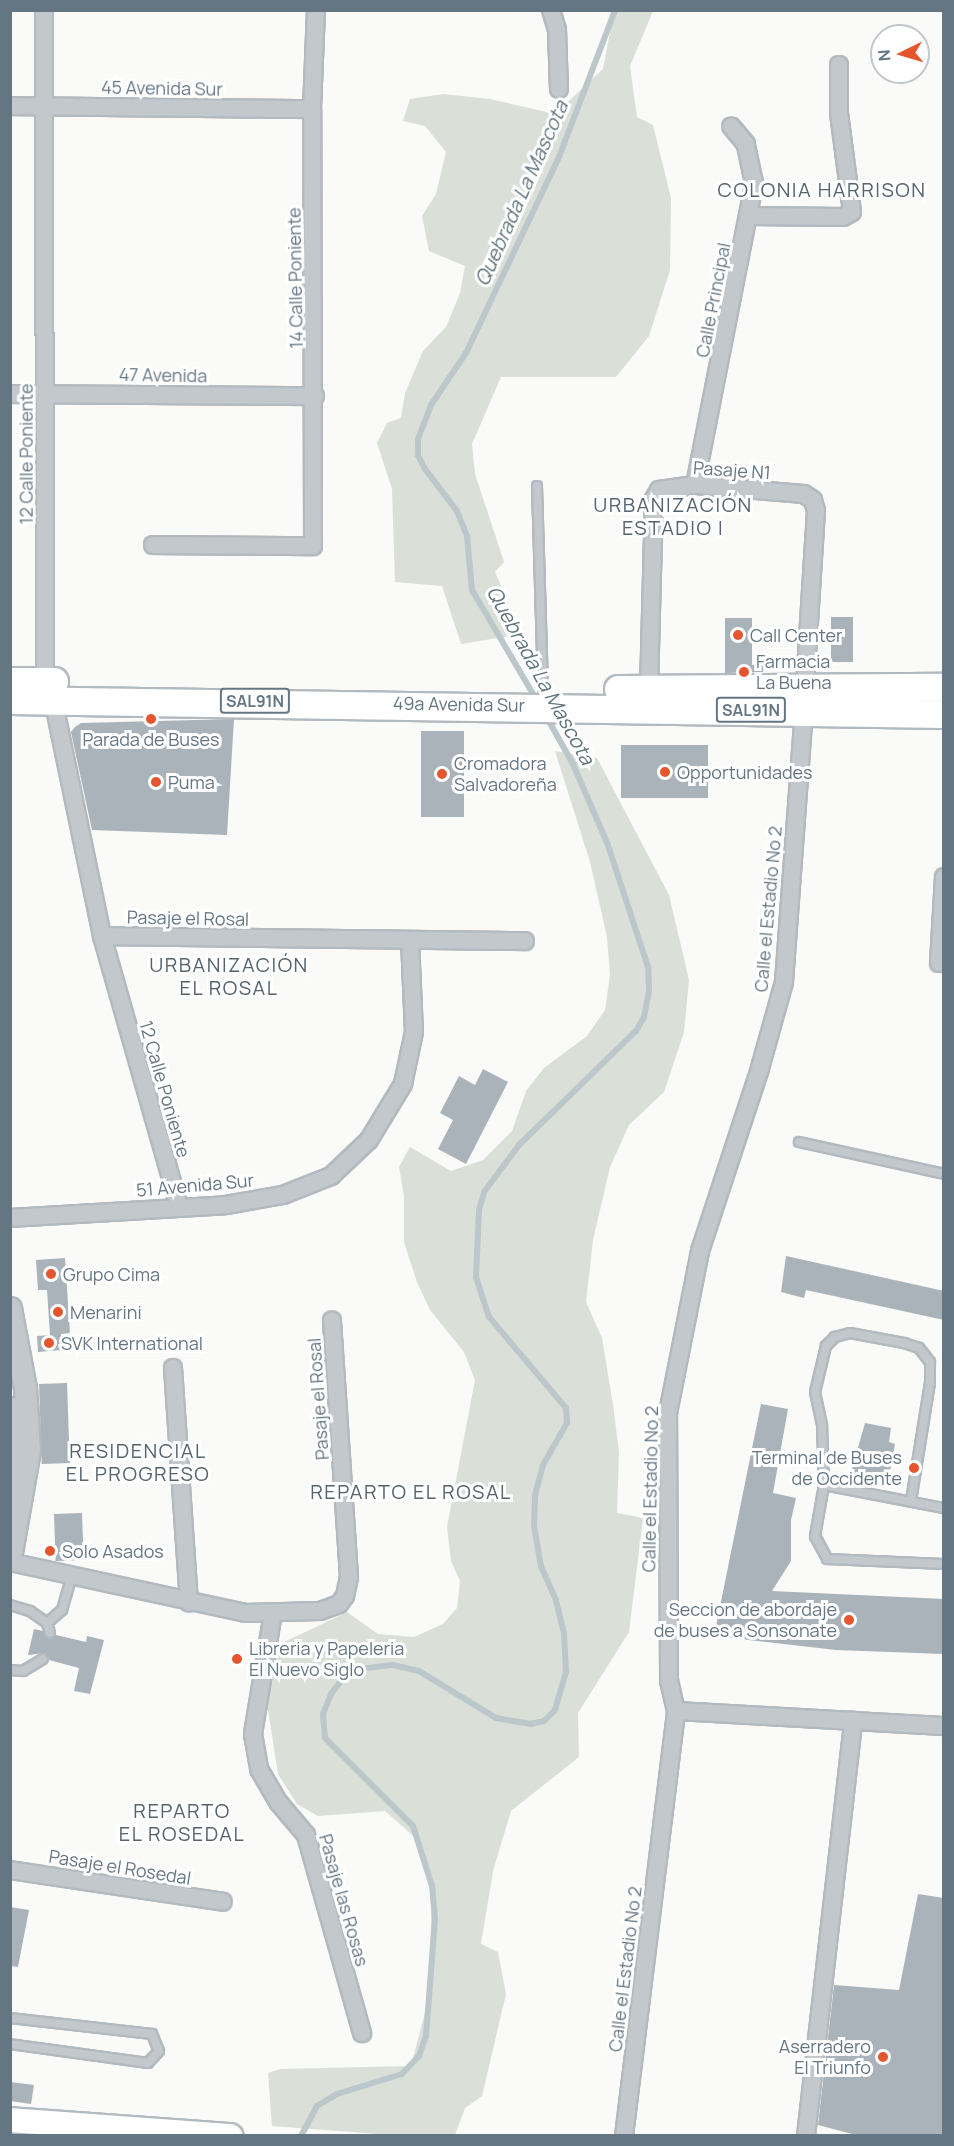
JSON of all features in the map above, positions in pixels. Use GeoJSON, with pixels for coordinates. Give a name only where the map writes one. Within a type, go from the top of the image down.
{"type":"FeatureCollection","features":[{"type":"Feature","properties":{"kind":"main road","name":"49a Avenida Sur"},"geometry":{"type":"LineString","coordinates":[[10,681],[49,690],[495,697],[649,689],[804,699],[944,714]]}},
{"type":"Feature","properties":{"kind":"main road","name":"49a Avenida Sur"},"geometry":{"type":"LineString","coordinates":[[545,695],[804,699],[944,687]]}},
{"type":"Feature","properties":{"kind":"main road","name":"49a Avenida Sur"},"geometry":{"type":"LineString","coordinates":[[10,700],[49,690]]}},
{"type":"Feature","properties":{"kind":"main road"},"geometry":{"type":"LineString","coordinates":[[10,2120],[230,2136]]}},
{"type":"Feature","properties":{"kind":"street","name":"12 Calle Poniente"},"geometry":{"type":"LineString","coordinates":[[44,10],[49,690],[102,936],[179,1207]]}},
{"type":"Feature","properties":{"kind":"street","name":"14 Calle Poniente"},"geometry":{"type":"LineString","coordinates":[[153,545],[314,546],[312,109],[316,10]]}},
{"type":"Feature","properties":{"kind":"street"},"geometry":{"type":"LineString","coordinates":[[551,10],[556,30],[559,89]]}},
{"type":"Feature","properties":{"kind":"street"},"geometry":{"type":"LineString","coordinates":[[749,216],[843,217],[852,212],[839,113],[839,65]]}},
{"type":"Feature","properties":{"kind":"street","name":"45 Avenida Sur"},"geometry":{"type":"LineString","coordinates":[[10,106],[312,109]]}},
{"type":"Feature","properties":{"kind":"street","name":"Calle Principal"},"geometry":{"type":"LineString","coordinates":[[695,485],[754,183],[746,144],[731,126]]}},
{"type":"Feature","properties":{"kind":"street","name":"47 Avenida"},"geometry":{"type":"LineString","coordinates":[[10,394],[315,396]]}},
{"type":"Feature","properties":{"kind":"street","name":"Pasaje N1"},"geometry":{"type":"LineString","coordinates":[[649,689],[654,499],[659,490],[695,485],[804,494],[813,500],[816,511],[804,699]]}},
{"type":"Feature","properties":{"kind":"street","name":"Calle el Estadio No 2"},"geometry":{"type":"LineString","coordinates":[[624,2136],[676,1711],[669,1680],[668,1413],[700,1251],[760,1068],[784,982],[804,699]]}},
{"type":"Feature","properties":{"kind":"street"},"geometry":{"type":"LineString","coordinates":[[939,963],[944,877]]}},
{"type":"Feature","properties":{"kind":"street","name":"Pasaje el Rosal"},"geometry":{"type":"LineString","coordinates":[[102,936],[525,941]]}},
{"type":"Feature","properties":{"kind":"street","name":"51 Avenida Sur"},"geometry":{"type":"LineString","coordinates":[[10,1218],[226,1205],[283,1196],[331,1176],[369,1140],[403,1084],[414,1032],[410,940]]}},
{"type":"Feature","properties":{"kind":"street"},"geometry":{"type":"LineString","coordinates":[[10,1308],[25,1388],[28,1450],[10,1560]]}},
{"type":"Feature","properties":{"kind":"street","name":"Pasaje el Rosal"},"geometry":{"type":"LineString","coordinates":[[10,1560],[72,1576],[245,1613],[331,1608],[339,1604],[348,1587],[332,1321]]}},
{"type":"Feature","properties":{"kind":"street"},"geometry":{"type":"LineString","coordinates":[[173,1368],[189,1602]]}},
{"type":"Feature","properties":{"kind":"street"},"geometry":{"type":"LineString","coordinates":[[10,1408],[10,1484]]}},
{"type":"Feature","properties":{"kind":"street","name":"Pasaje las Rosas"},"geometry":{"type":"LineString","coordinates":[[273,1613],[253,1734],[259,1769],[279,1803],[306,1835],[362,2033]]}},
{"type":"Feature","properties":{"kind":"street"},"geometry":{"type":"LineString","coordinates":[[676,1711],[944,1726]]}},
{"type":"Feature","properties":{"kind":"street"},"geometry":{"type":"LineString","coordinates":[[806,2136],[853,1721]]}},
{"type":"Feature","properties":{"kind":"street","name":"Pasaje el Rosedal"},"geometry":{"type":"LineString","coordinates":[[10,1870],[223,1902]]}},
{"type":"Feature","properties":{"kind":"lane"},"geometry":{"type":"LineString","coordinates":[[537,486],[545,695]]}},
{"type":"Feature","properties":{"kind":"lane"},"geometry":{"type":"LineString","coordinates":[[799,1142],[944,1174]]}},
{"type":"Feature","properties":{"kind":"lane"},"geometry":{"type":"LineString","coordinates":[[911,1501],[930,1383],[930,1362],[919,1348],[904,1343],[850,1333],[835,1336],[826,1346],[815,1392],[822,1426],[824,1485],[815,1536],[827,1559],[944,1564]]}},
{"type":"Feature","properties":{"kind":"lane"},"geometry":{"type":"LineString","coordinates":[[824,1485],[944,1508]]}},
{"type":"Feature","properties":{"kind":"lane"},"geometry":{"type":"LineString","coordinates":[[46,1623],[62,1610],[72,1576]]}},
{"type":"Feature","properties":{"kind":"lane"},"geometry":{"type":"LineString","coordinates":[[10,1605],[30,1611],[46,1623],[50,1633]]}},
{"type":"Feature","properties":{"kind":"lane"},"geometry":{"type":"LineString","coordinates":[[10,1670],[23,1671],[43,1659]]}},
{"type":"Feature","properties":{"kind":"lane"},"geometry":{"type":"LineString","coordinates":[[10,2018],[152,2034],[159,2051],[148,2063],[10,2044]]}},
{"type":"Feature","properties":{"kind":"shaded area"},"geometry":{"type":"Polygon","coordinates":[[[614,11],[653,11],[630,66],[637,117],[653,125],[671,198],[670,270],[649,336],[616,377],[501,377],[472,444],[475,474],[504,562],[495,572],[522,634],[461,644],[442,586],[395,582],[392,489],[377,443],[387,423],[401,418],[405,393],[423,351],[446,327],[460,293],[465,266],[429,251],[422,216],[436,194],[446,152],[425,126],[403,121],[410,99],[443,94],[490,99],[555,114],[603,69],[614,11]]]}},
{"type":"Feature","properties":{"kind":"shaded area"},"geometry":{"type":"Polygon","coordinates":[[[555,751],[597,758],[669,895],[689,980],[684,1032],[664,1092],[629,1125],[610,1167],[593,1240],[586,1302],[602,1338],[613,1405],[619,1452],[617,1513],[643,1518],[629,1632],[578,1713],[579,1757],[511,1811],[493,1871],[481,1944],[498,1952],[506,1994],[482,2096],[465,2108],[455,2135],[392,2135],[272,2126],[268,2073],[280,2069],[411,2066],[429,1997],[432,1886],[419,1841],[385,1811],[318,1816],[297,1804],[278,1774],[266,1697],[272,1661],[284,1642],[347,1612],[378,1634],[414,1637],[443,1624],[457,1608],[460,1581],[451,1561],[447,1527],[475,1380],[464,1352],[430,1310],[417,1282],[404,1242],[404,1196],[399,1167],[410,1147],[451,1171],[483,1160],[512,1131],[526,1091],[544,1068],[587,1036],[605,1010],[610,975],[607,937],[590,862],[555,751]]]}},
{"type":"Feature","properties":{"kind":"building"},"geometry":{"type":"Polygon","coordinates":[[[831,617],[853,617],[853,662],[831,662],[831,617]]]}},
{"type":"Feature","properties":{"kind":"building"},"geometry":{"type":"Polygon","coordinates":[[[725,618],[752,618],[752,665],[764,665],[763,672],[725,673],[725,618]]]}},
{"type":"Feature","properties":{"kind":"building","name":"Puma"},"geometry":{"type":"Polygon","coordinates":[[[234,719],[227,835],[92,830],[71,732],[75,727],[81,723],[234,719]]]}},
{"type":"Feature","properties":{"kind":"building","name":"Cromadora Salvadoreña"},"geometry":{"type":"Polygon","coordinates":[[[421,731],[464,731],[464,817],[421,817],[421,731]]]}},
{"type":"Feature","properties":{"kind":"building","name":"Opportunidades"},"geometry":{"type":"Polygon","coordinates":[[[621,745],[708,745],[708,798],[621,798],[621,745]]]}},
{"type":"Feature","properties":{"kind":"building"},"geometry":{"type":"Polygon","coordinates":[[[483,1069],[508,1082],[466,1164],[438,1149],[453,1120],[440,1113],[459,1076],[475,1085],[483,1069]]]}},
{"type":"Feature","properties":{"kind":"building"},"geometry":{"type":"Polygon","coordinates":[[[786,1256],[944,1291],[944,1320],[806,1290],[804,1298],[781,1292],[786,1256]]]}},
{"type":"Feature","properties":{"kind":"building"},"geometry":{"type":"Polygon","coordinates":[[[65,1258],[70,1333],[61,1334],[62,1350],[38,1352],[37,1336],[50,1335],[47,1290],[38,1290],[36,1260],[65,1258]]]}},
{"type":"Feature","properties":{"kind":"building"},"geometry":{"type":"Polygon","coordinates":[[[67,1383],[70,1463],[42,1464],[39,1384],[67,1383]]]}},
{"type":"Feature","properties":{"kind":"building"},"geometry":{"type":"Polygon","coordinates":[[[761,1404],[788,1409],[773,1493],[796,1498],[791,1520],[791,1561],[772,1591],[944,1599],[944,1654],[836,1650],[714,1636],[761,1404]]]}},
{"type":"Feature","properties":{"kind":"building"},"geometry":{"type":"Polygon","coordinates":[[[865,1423],[891,1428],[889,1442],[895,1444],[888,1483],[850,1476],[865,1423]]]}},
{"type":"Feature","properties":{"kind":"building"},"geometry":{"type":"Polygon","coordinates":[[[82,1513],[84,1560],[56,1561],[54,1514],[82,1513]]]}},
{"type":"Feature","properties":{"kind":"building"},"geometry":{"type":"Polygon","coordinates":[[[34,1629],[43,1631],[49,1639],[56,1635],[86,1642],[87,1636],[104,1640],[90,1694],[74,1691],[79,1668],[49,1660],[46,1653],[28,1655],[34,1629]]]}},
{"type":"Feature","properties":{"kind":"building","name":"Aserradero El Triunfo"},"geometry":{"type":"Polygon","coordinates":[[[918,1894],[944,1898],[944,2136],[860,2136],[818,2125],[834,1985],[899,1990],[918,1894]]]}},
{"type":"Feature","properties":{"kind":"building"},"geometry":{"type":"Polygon","coordinates":[[[10,1907],[29,1910],[18,1967],[10,1966],[10,1907]]]}},
{"type":"Feature","properties":{"kind":"building"},"geometry":{"type":"Polygon","coordinates":[[[10,2082],[34,2085],[31,2104],[10,2101],[10,2082]]]}},
{"type":"Feature","properties":{"kind":"waterway","name":"Quebrada La Mascota"},"geometry":{"type":"LineString","coordinates":[[536,699],[472,590],[467,536],[457,511],[425,469],[418,455],[418,439],[431,405],[466,353],[559,157],[615,10]]}},
{"type":"Feature","properties":{"kind":"waterway","name":"Quebrada La Mascota"},"geometry":{"type":"LineString","coordinates":[[301,2136],[317,2106],[337,2094],[402,2074],[419,2056],[426,2036],[435,1919],[432,1886],[413,1826],[325,1738],[323,1714],[331,1694],[344,1677],[359,1669],[393,1665],[419,1671],[496,1718],[530,1724],[544,1721],[555,1710],[566,1672],[564,1633],[556,1600],[541,1566],[534,1526],[535,1495],[543,1465],[567,1423],[566,1408],[489,1317],[476,1277],[479,1210],[484,1192],[519,1145],[636,1031],[644,1017],[649,991],[648,967],[608,845],[573,764],[546,716]]}},
{"type":"Feature","properties":{"kind":"place","name":"Call Center"},"geometry":{"type":"Point","coordinates":[738,635]}},
{"type":"Feature","properties":{"kind":"place","name":"Farmacia La Buena"},"geometry":{"type":"Point","coordinates":[744,672]}},
{"type":"Feature","properties":{"kind":"place","name":"Parada de Buses"},"geometry":{"type":"Point","coordinates":[151,719]}},
{"type":"Feature","properties":{"kind":"place","name":"Opportunidades"},"geometry":{"type":"Point","coordinates":[665,772]}},
{"type":"Feature","properties":{"kind":"place","name":"Cromadora Salvadoreña"},"geometry":{"type":"Point","coordinates":[442,774]}},
{"type":"Feature","properties":{"kind":"place","name":"Puma"},"geometry":{"type":"Point","coordinates":[156,782]}},
{"type":"Feature","properties":{"kind":"place","name":"Grupo Cima"},"geometry":{"type":"Point","coordinates":[51,1274]}},
{"type":"Feature","properties":{"kind":"place","name":"Menarini"},"geometry":{"type":"Point","coordinates":[58,1312]}},
{"type":"Feature","properties":{"kind":"place","name":"SVK International"},"geometry":{"type":"Point","coordinates":[49,1343]}},
{"type":"Feature","properties":{"kind":"place","name":"Terminal de Buses de Occidente"},"geometry":{"type":"Point","coordinates":[914,1468]}},
{"type":"Feature","properties":{"kind":"place","name":"Solo Asados"},"geometry":{"type":"Point","coordinates":[50,1551]}},
{"type":"Feature","properties":{"kind":"place","name":"Seccion de abordaje de buses a Sonsonate"},"geometry":{"type":"Point","coordinates":[849,1620]}},
{"type":"Feature","properties":{"kind":"place","name":"Libreria y Papeleria El Nuevo Siglo"},"geometry":{"type":"Point","coordinates":[237,1659]}},
{"type":"Feature","properties":{"kind":"place","name":"Aserradero El Triunfo"},"geometry":{"type":"Point","coordinates":[883,2057]}},
{"type":"Feature","properties":{"kind":"district","name":"COLONIA HARRISON"},"geometry":{"type":"Point","coordinates":[822,189]}},
{"type":"Feature","properties":{"kind":"district","name":"URBANIZACIÓN ESTADIO I"},"geometry":{"type":"Point","coordinates":[673,516]}},
{"type":"Feature","properties":{"kind":"district","name":"URBANIZACIÓN EL ROSAL"},"geometry":{"type":"Point","coordinates":[229,976]}},
{"type":"Feature","properties":{"kind":"district","name":"RESIDENCIAL EL PROGRESO"},"geometry":{"type":"Point","coordinates":[138,1462]}},
{"type":"Feature","properties":{"kind":"district","name":"REPARTO EL ROSAL"},"geometry":{"type":"Point","coordinates":[411,1491]}},
{"type":"Feature","properties":{"kind":"district","name":"REPARTO EL ROSEDAL"},"geometry":{"type":"Point","coordinates":[182,1822]}}]}
